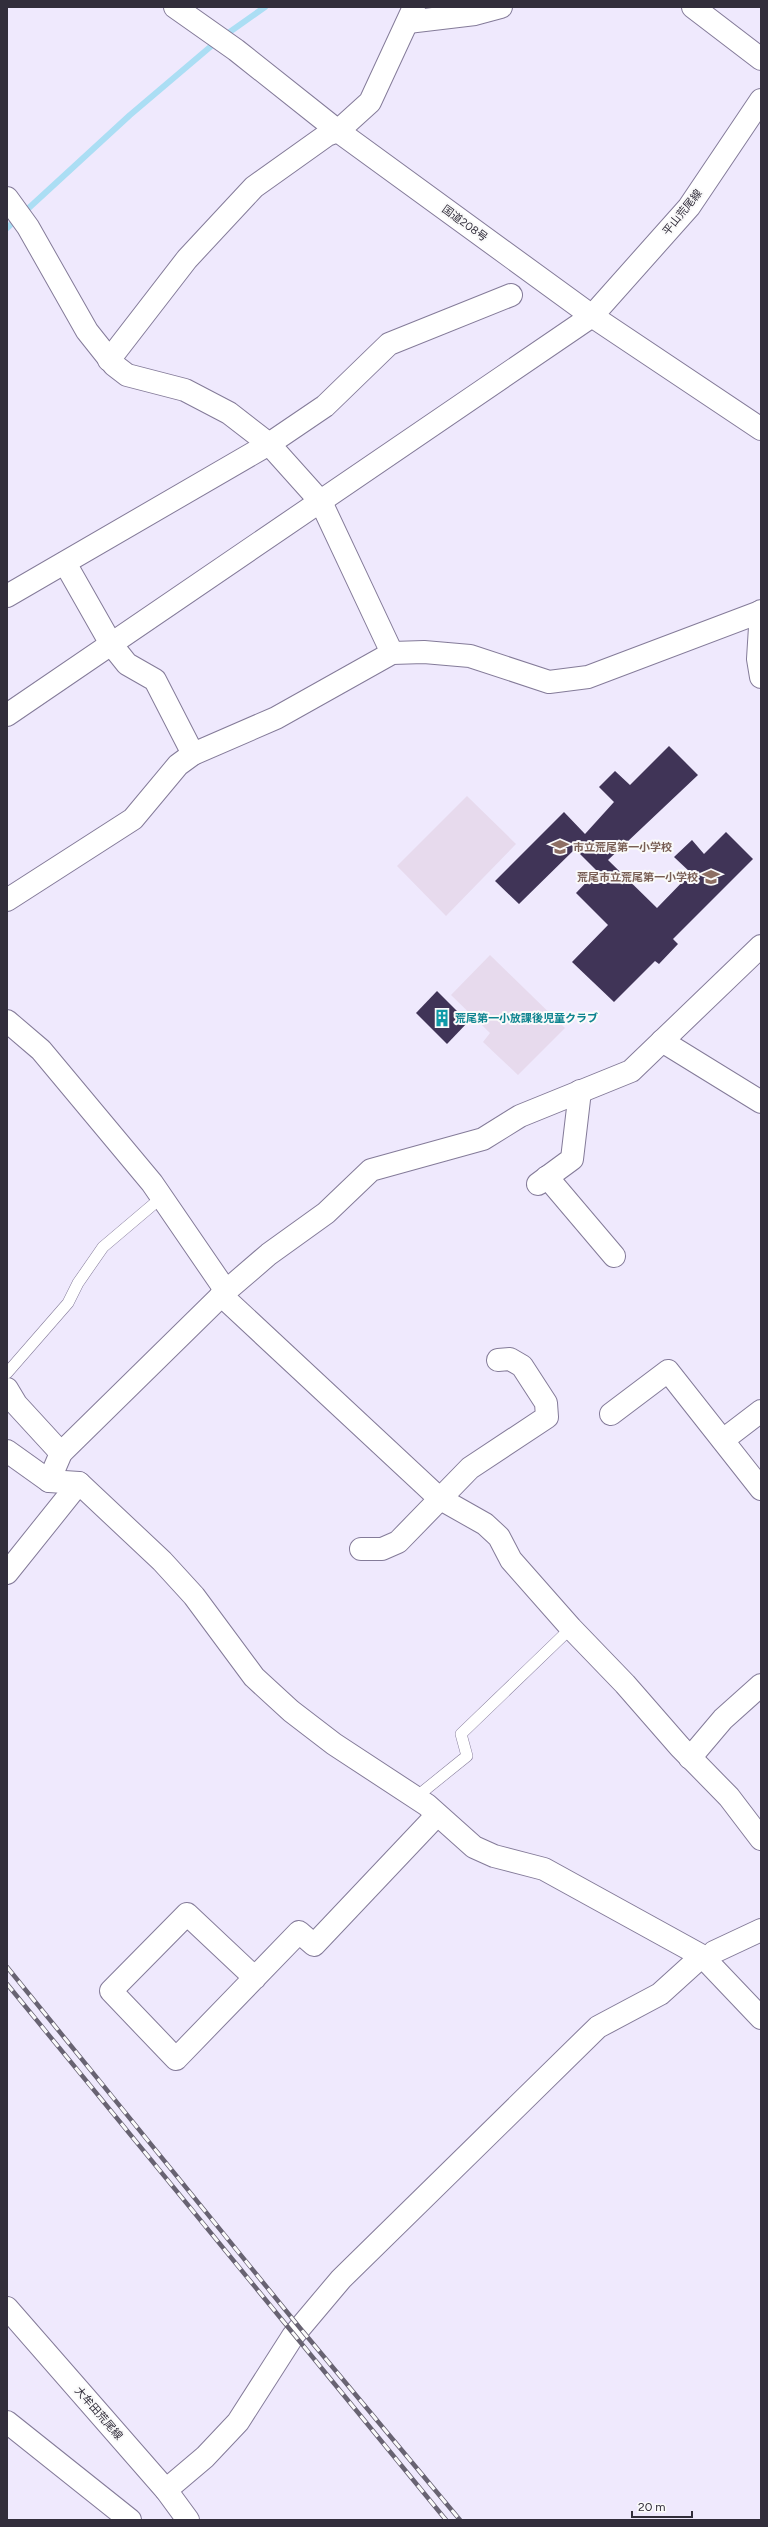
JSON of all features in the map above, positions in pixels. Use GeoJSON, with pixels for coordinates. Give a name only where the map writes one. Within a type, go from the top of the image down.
{"type":"FeatureCollection","features":[{"type":"Feature","properties":{"kind":"main road","name":"国道208号"},"geometry":{"type":"LineString","coordinates":[[175,7],[236,50],[338,131],[592,316],[761,429]]}},
{"type":"Feature","properties":{"kind":"main road"},"geometry":{"type":"LineString","coordinates":[[109,360],[187,259],[254,187],[327,135],[338,131],[370,102],[411,14],[475,14],[501,7]]}},
{"type":"Feature","properties":{"kind":"main road"},"geometry":{"type":"LineString","coordinates":[[693,7],[761,59]]}},
{"type":"Feature","properties":{"kind":"main road","name":"平山荒尾線"},"geometry":{"type":"LineString","coordinates":[[7,715],[592,316],[689,207],[761,100]]}},
{"type":"Feature","properties":{"kind":"main road"},"geometry":{"type":"LineString","coordinates":[[7,198],[28,227],[86,331],[109,360],[127,375],[185,390],[229,413],[270,444],[320,502],[392,653]]}},
{"type":"Feature","properties":{"kind":"main road"},"geometry":{"type":"LineString","coordinates":[[7,596],[270,444],[325,406],[389,344],[511,295]]}},
{"type":"Feature","properties":{"kind":"main road"},"geometry":{"type":"LineString","coordinates":[[64,563],[111,644],[127,664],[155,680],[193,754]]}},
{"type":"Feature","properties":{"kind":"main road"},"geometry":{"type":"LineString","coordinates":[[7,900],[132,819],[178,765],[193,754],[276,718],[392,653],[424,652],[470,656],[549,682],[588,677],[761,612],[758,659],[761,677]]}},
{"type":"Feature","properties":{"kind":"main road"},"geometry":{"type":"LineString","coordinates":[[49,1481],[61,1453],[223,1293],[269,1254],[326,1213],[371,1170],[483,1138],[520,1116],[631,1071],[761,946]]}},
{"type":"Feature","properties":{"kind":"main road"},"geometry":{"type":"LineString","coordinates":[[7,1021],[41,1050],[162,1197],[223,1293],[439,1498],[485,1524],[499,1537],[511,1560],[571,1628],[625,1684],[690,1758],[729,1797],[761,1838]]}},
{"type":"Feature","properties":{"kind":"main road"},"geometry":{"type":"LineString","coordinates":[[662,1041],[761,1102]]}},
{"type":"Feature","properties":{"kind":"main road"},"geometry":{"type":"LineString","coordinates":[[580,1092],[572,1159],[543,1180],[614,1256]]}},
{"type":"Feature","properties":{"kind":"main road"},"geometry":{"type":"LineString","coordinates":[[361,1549],[382,1549],[398,1542],[439,1498],[470,1468],[546,1417],[546,1403],[522,1366],[510,1359],[498,1360]]}},
{"type":"Feature","properties":{"kind":"main road"},"geometry":{"type":"LineString","coordinates":[[611,1414],[668,1371],[761,1489]]}},
{"type":"Feature","properties":{"kind":"main road"},"geometry":{"type":"LineString","coordinates":[[7,1390],[16,1404],[61,1453]]}},
{"type":"Feature","properties":{"kind":"main road"},"geometry":{"type":"LineString","coordinates":[[723,1440],[761,1411]]}},
{"type":"Feature","properties":{"kind":"main road"},"geometry":{"type":"LineString","coordinates":[[7,1451],[49,1481],[79,1483],[162,1561],[194,1596],[254,1676],[291,1711],[334,1744],[415,1798],[474,1847],[494,1856],[544,1869],[708,1954],[761,2018]]}},
{"type":"Feature","properties":{"kind":"main road"},"geometry":{"type":"LineString","coordinates":[[7,1573],[79,1483]]}},
{"type":"Feature","properties":{"kind":"main road"},"geometry":{"type":"LineString","coordinates":[[690,1758],[723,1719],[761,1685]]}},
{"type":"Feature","properties":{"kind":"main road"},"geometry":{"type":"LineString","coordinates":[[254,1978],[187,1914],[111,1991],[176,2059],[300,1932],[314,1945],[437,1815]]}},
{"type":"Feature","properties":{"kind":"main road"},"geometry":{"type":"LineString","coordinates":[[166,2490],[205,2457],[238,2422],[293,2336],[341,2279],[598,2027],[660,1994],[708,1954],[761,1930]]}},
{"type":"Feature","properties":{"kind":"main road","name":"大牟田荒尾線"},"geometry":{"type":"LineString","coordinates":[[7,2308],[166,2490],[188,2520]]}},
{"type":"Feature","properties":{"kind":"main road"},"geometry":{"type":"LineString","coordinates":[[7,2422],[118,2517]]}},
{"type":"Feature","properties":{"kind":"lane"},"geometry":{"type":"LineString","coordinates":[[7,1373],[68,1303],[78,1282],[103,1247],[162,1197]]}},
{"type":"Feature","properties":{"kind":"lane"},"geometry":{"type":"LineString","coordinates":[[415,1798],[467,1756],[461,1734],[571,1628]]}},
{"type":"Feature","properties":{"kind":"shaded area"},"geometry":{"type":"Polygon","coordinates":[[[467,796],[516,844],[446,916],[397,866],[467,796]]]}},
{"type":"Feature","properties":{"kind":"shaded area"},"geometry":{"type":"Polygon","coordinates":[[[490,955],[565,1028],[518,1075],[483,1042],[490,1033],[451,995],[490,955]]]}},
{"type":"Feature","properties":{"kind":"building","name":"荒尾市立荒尾第一小学校"},"geometry":{"type":"Polygon","coordinates":[[[669,746],[698,775],[608,860],[657,908],[691,873],[674,857],[692,840],[704,854],[726,832],[753,859],[673,939],[678,944],[659,964],[655,961],[614,1002],[572,962],[608,925],[576,893],[597,871],[575,849],[519,904],[495,881],[564,812],[585,834],[614,802],[599,787],[615,771],[630,785],[669,746]]]}},
{"type":"Feature","properties":{"kind":"building","name":"荒尾第一小放課後児童クラブ"},"geometry":{"type":"Polygon","coordinates":[[[437,991],[468,1022],[447,1044],[416,1013],[437,991]]]}},
{"type":"Feature","properties":{"kind":"waterway"},"geometry":{"type":"LineString","coordinates":[[224,36],[265,7]]}},
{"type":"Feature","properties":{"kind":"waterway"},"geometry":{"type":"LineString","coordinates":[[7,228],[130,115],[216,42]]}},
{"type":"Feature","properties":{"kind":"railway"},"geometry":{"type":"LineString","coordinates":[[7,1967],[300,2328],[460,2520]]}},
{"type":"Feature","properties":{"kind":"railway"},"geometry":{"type":"LineString","coordinates":[[7,1984],[446,2520]]}},
{"type":"Feature","properties":{"kind":"place","name":"市立荒尾第一小学校"},"geometry":{"type":"Point","coordinates":[560,847]}},
{"type":"Feature","properties":{"kind":"place","name":"荒尾市立荒尾第一小学校"},"geometry":{"type":"Point","coordinates":[711,877]}},
{"type":"Feature","properties":{"kind":"place","name":"荒尾第一小放課後児童クラブ"},"geometry":{"type":"Point","coordinates":[442,1018]}}]}
